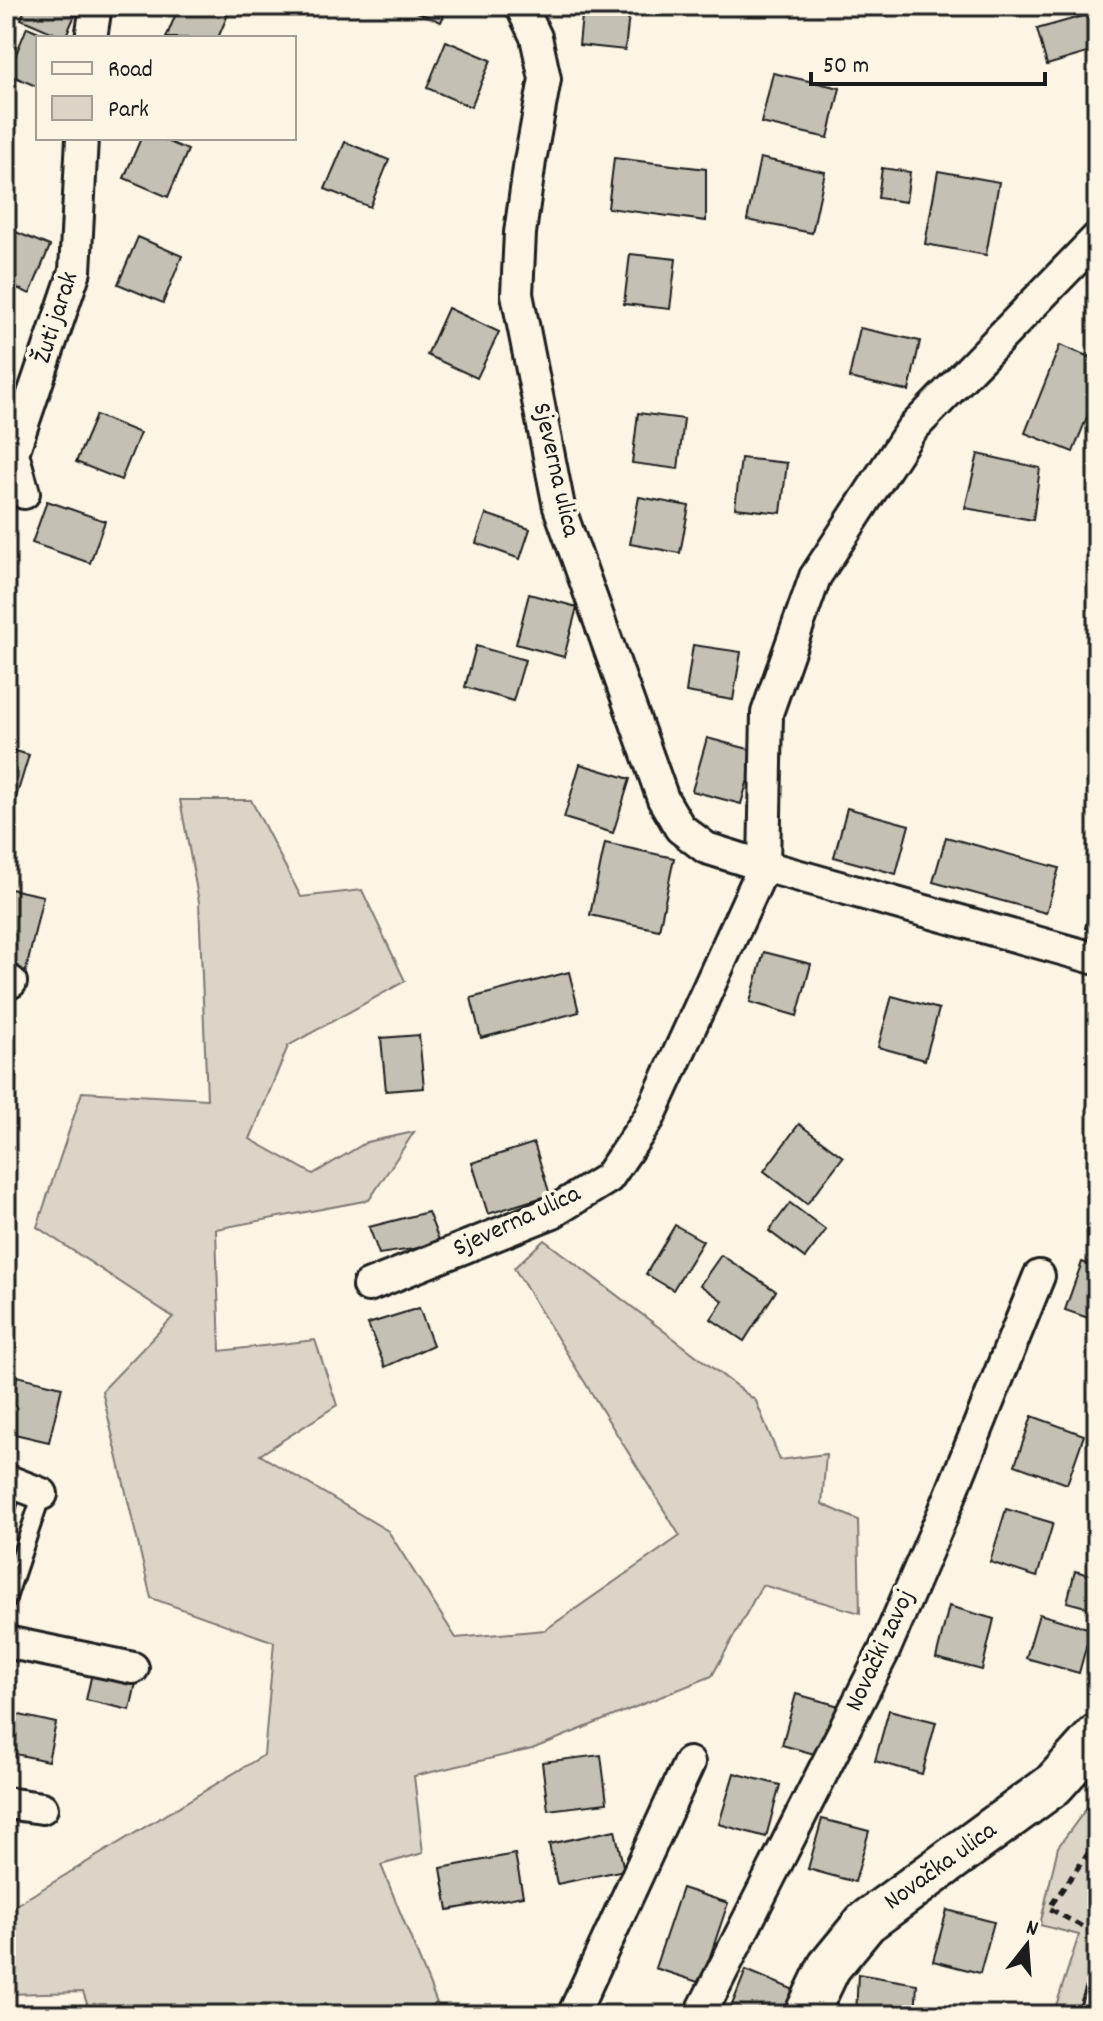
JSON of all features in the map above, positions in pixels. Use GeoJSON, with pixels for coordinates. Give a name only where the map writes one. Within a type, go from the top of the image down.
{"type":"FeatureCollection","features":[{"type":"Feature","properties":{"kind":"street"},"geometry":{"type":"LineString","coordinates":[[91,36],[96,6]]}},
{"type":"Feature","properties":{"kind":"street","name":"Sjeverna ulica"},"geometry":{"type":"LineString","coordinates":[[521,6],[536,37],[545,79],[522,219],[517,294],[559,507],[663,799],[680,828],[706,848],[1097,959]]}},
{"type":"Feature","properties":{"kind":"street","name":"Žuti jarak"},"geometry":{"type":"LineString","coordinates":[[24,493],[13,453],[75,271],[82,140]]}},
{"type":"Feature","properties":{"kind":"street","name":"Sjeverna ulica"},"geometry":{"type":"LineString","coordinates":[[368,1286],[553,1212],[608,1178],[649,1118],[764,866],[767,713],[815,577],[911,430],[1097,238]]}},
{"type":"Feature","properties":{"kind":"street","name":"Novački zavoj"},"geometry":{"type":"LineString","coordinates":[[700,2015],[884,1651],[1039,1276]]}},
{"type":"Feature","properties":{"kind":"street"},"geometry":{"type":"LineString","coordinates":[[6,1480],[42,1494]]}},
{"type":"Feature","properties":{"kind":"street"},"geometry":{"type":"LineString","coordinates":[[6,1642],[133,1668]]}},
{"type":"Feature","properties":{"kind":"street","name":"Novačka ulica"},"geometry":{"type":"LineString","coordinates":[[806,2015],[829,1967],[866,1922],[1053,1785],[1097,1736]]}},
{"type":"Feature","properties":{"kind":"street"},"geometry":{"type":"LineString","coordinates":[[573,2015],[689,1763]]}},
{"type":"Feature","properties":{"kind":"street"},"geometry":{"type":"LineString","coordinates":[[6,1803],[42,1808]]}},
{"type":"Feature","properties":{"kind":"lane"},"geometry":{"type":"LineString","coordinates":[[6,1601],[42,1494]]}},
{"type":"Feature","properties":{"kind":"lane"},"geometry":{"type":"LineString","coordinates":[[1087,2015],[1097,1984]]}},
{"type":"Feature","properties":{"kind":"path"},"geometry":{"type":"LineString","coordinates":[[1097,1841],[1049,1908],[1097,1935]]}},
{"type":"Feature","properties":{"kind":"green space"},"geometry":{"type":"Polygon","coordinates":[[[180,800],[251,800],[301,897],[362,890],[405,981],[288,1046],[250,1139],[313,1174],[367,1142],[414,1132],[369,1200],[216,1229],[220,1351],[315,1340],[337,1405],[260,1455],[388,1531],[456,1638],[545,1630],[680,1536],[514,1268],[544,1240],[756,1401],[780,1460],[826,1454],[822,1504],[858,1520],[860,1613],[762,1585],[712,1676],[532,1749],[414,1776],[423,1853],[381,1865],[437,2003],[410,2015],[91,2015],[83,1992],[6,1994],[6,1911],[264,1755],[274,1642],[151,1598],[102,1391],[173,1317],[37,1227],[82,1092],[207,1099],[199,902],[180,800]]]}},
{"type":"Feature","properties":{"kind":"green space"},"geometry":{"type":"Polygon","coordinates":[[[1097,1794],[1097,2015],[1053,2015],[1079,1935],[1040,1925],[1058,1847],[1097,1794]]]}},
{"type":"Feature","properties":{"kind":"building"},"geometry":{"type":"Polygon","coordinates":[[[26,6],[79,6],[66,36],[21,19],[26,6]]]}},
{"type":"Feature","properties":{"kind":"building"},"geometry":{"type":"Polygon","coordinates":[[[179,6],[213,6],[229,12],[219,36],[167,36],[179,6]]]}},
{"type":"Feature","properties":{"kind":"building"},"geometry":{"type":"Polygon","coordinates":[[[402,6],[448,6],[441,22],[402,6]]]}},
{"type":"Feature","properties":{"kind":"building"},"geometry":{"type":"Polygon","coordinates":[[[583,6],[630,6],[625,50],[579,45],[583,6]]]}},
{"type":"Feature","properties":{"kind":"building"},"geometry":{"type":"Polygon","coordinates":[[[1097,12],[1097,50],[1047,65],[1037,29],[1097,12]]]}},
{"type":"Feature","properties":{"kind":"building"},"geometry":{"type":"Polygon","coordinates":[[[27,27],[48,36],[36,36],[36,86],[8,74],[27,27]]]}},
{"type":"Feature","properties":{"kind":"building"},"geometry":{"type":"Polygon","coordinates":[[[446,41],[491,60],[471,107],[427,88],[446,41]]]}},
{"type":"Feature","properties":{"kind":"building"},"geometry":{"type":"Polygon","coordinates":[[[773,73],[840,88],[828,138],[761,123],[773,73]]]}},
{"type":"Feature","properties":{"kind":"building"},"geometry":{"type":"Polygon","coordinates":[[[140,140],[165,140],[188,150],[168,197],[124,178],[140,140]]]}},
{"type":"Feature","properties":{"kind":"building"},"geometry":{"type":"Polygon","coordinates":[[[345,142],[389,160],[370,207],[325,189],[345,142]]]}},
{"type":"Feature","properties":{"kind":"building"},"geometry":{"type":"Polygon","coordinates":[[[614,158],[706,169],[706,221],[608,208],[614,158]]]}},
{"type":"Feature","properties":{"kind":"building"},"geometry":{"type":"Polygon","coordinates":[[[760,158],[825,172],[812,233],[747,220],[760,158]]]}},
{"type":"Feature","properties":{"kind":"building"},"geometry":{"type":"Polygon","coordinates":[[[882,168],[910,172],[906,202],[878,198],[882,168]]]}},
{"type":"Feature","properties":{"kind":"building"},"geometry":{"type":"Polygon","coordinates":[[[938,171],[999,182],[986,255],[925,244],[938,171]]]}},
{"type":"Feature","properties":{"kind":"building"},"geometry":{"type":"Polygon","coordinates":[[[6,228],[50,246],[30,294],[6,283],[6,228]]]}},
{"type":"Feature","properties":{"kind":"building"},"geometry":{"type":"Polygon","coordinates":[[[138,237],[182,256],[163,303],[118,284],[138,237]]]}},
{"type":"Feature","properties":{"kind":"building"},"geometry":{"type":"Polygon","coordinates":[[[630,254],[676,259],[670,309],[624,304],[630,254]]]}},
{"type":"Feature","properties":{"kind":"building"},"geometry":{"type":"Polygon","coordinates":[[[448,308],[499,332],[477,378],[427,355],[448,308]]]}},
{"type":"Feature","properties":{"kind":"building"},"geometry":{"type":"Polygon","coordinates":[[[860,328],[920,341],[909,391],[849,378],[860,328]]]}},
{"type":"Feature","properties":{"kind":"building"},"geometry":{"type":"Polygon","coordinates":[[[1060,345],[1097,360],[1097,392],[1073,452],[1025,433],[1060,345]]]}},
{"type":"Feature","properties":{"kind":"building"},"geometry":{"type":"Polygon","coordinates":[[[638,413],[684,419],[678,469],[632,463],[638,413]]]}},
{"type":"Feature","properties":{"kind":"building"},"geometry":{"type":"Polygon","coordinates":[[[96,415],[140,433],[121,480],[76,462],[96,415]]]}},
{"type":"Feature","properties":{"kind":"building"},"geometry":{"type":"Polygon","coordinates":[[[978,454],[1040,468],[1033,520],[965,508],[978,454]]]}},
{"type":"Feature","properties":{"kind":"building"},"geometry":{"type":"Polygon","coordinates":[[[741,458],[787,463],[781,513],[735,508],[741,458]]]}},
{"type":"Feature","properties":{"kind":"building"},"geometry":{"type":"Polygon","coordinates":[[[639,497],[689,506],[680,553],[630,544],[639,497]]]}},
{"type":"Feature","properties":{"kind":"building"},"geometry":{"type":"Polygon","coordinates":[[[47,501],[105,521],[90,563],[32,543],[47,501]]]}},
{"type":"Feature","properties":{"kind":"building"},"geometry":{"type":"Polygon","coordinates":[[[486,514],[530,529],[520,559],[476,543],[486,514]]]}},
{"type":"Feature","properties":{"kind":"building"},"geometry":{"type":"Polygon","coordinates":[[[529,594],[577,607],[564,657],[516,644],[529,594]]]}},
{"type":"Feature","properties":{"kind":"building"},"geometry":{"type":"Polygon","coordinates":[[[693,645],[741,652],[733,700],[686,692],[693,645]]]}},
{"type":"Feature","properties":{"kind":"building"},"geometry":{"type":"Polygon","coordinates":[[[476,646],[525,660],[513,701],[465,687],[476,646]]]}},
{"type":"Feature","properties":{"kind":"building"},"geometry":{"type":"Polygon","coordinates":[[[707,738],[756,751],[741,804],[692,791],[707,738]]]}},
{"type":"Feature","properties":{"kind":"building"},"geometry":{"type":"Polygon","coordinates":[[[6,748],[29,755],[15,801],[6,798],[6,748]]]}},
{"type":"Feature","properties":{"kind":"building"},"geometry":{"type":"Polygon","coordinates":[[[580,764],[630,779],[613,833],[564,818],[580,764]]]}},
{"type":"Feature","properties":{"kind":"building"},"geometry":{"type":"Polygon","coordinates":[[[847,808],[909,825],[896,874],[834,857],[847,808]]]}},
{"type":"Feature","properties":{"kind":"building"},"geometry":{"type":"Polygon","coordinates":[[[946,837],[1059,868],[1046,913],[933,882],[946,837]]]}},
{"type":"Feature","properties":{"kind":"building"},"geometry":{"type":"Polygon","coordinates":[[[605,843],[674,858],[659,930],[590,915],[605,843]]]}},
{"type":"Feature","properties":{"kind":"building"},"geometry":{"type":"Polygon","coordinates":[[[1097,886],[1097,932],[1085,928],[1097,886]]]}},
{"type":"Feature","properties":{"kind":"building"},"geometry":{"type":"Polygon","coordinates":[[[6,888],[43,896],[25,975],[6,971],[6,888]]]}},
{"type":"Feature","properties":{"kind":"building"},"geometry":{"type":"Polygon","coordinates":[[[764,952],[811,964],[797,1016],[750,1002],[764,952]]]}},
{"type":"Feature","properties":{"kind":"building"},"geometry":{"type":"Polygon","coordinates":[[[569,972],[579,1012],[481,1038],[471,998],[569,972]]]}},
{"type":"Feature","properties":{"kind":"building"},"geometry":{"type":"Polygon","coordinates":[[[892,996],[939,1009],[925,1060],[878,1047],[892,996]]]}},
{"type":"Feature","properties":{"kind":"building"},"geometry":{"type":"Polygon","coordinates":[[[419,1035],[424,1088],[386,1091],[381,1038],[419,1035]]]}},
{"type":"Feature","properties":{"kind":"building"},"geometry":{"type":"Polygon","coordinates":[[[799,1124],[843,1157],[807,1204],[764,1171],[799,1124]]]}},
{"type":"Feature","properties":{"kind":"building"},"geometry":{"type":"Polygon","coordinates":[[[534,1143],[550,1195],[488,1214],[472,1163],[534,1143]]]}},
{"type":"Feature","properties":{"kind":"building"},"geometry":{"type":"Polygon","coordinates":[[[790,1203],[826,1230],[805,1258],[769,1231],[790,1203]]]}},
{"type":"Feature","properties":{"kind":"building"},"geometry":{"type":"Polygon","coordinates":[[[428,1212],[441,1245],[379,1254],[369,1227],[428,1212]]]}},
{"type":"Feature","properties":{"kind":"building"},"geometry":{"type":"Polygon","coordinates":[[[675,1225],[703,1241],[673,1290],[646,1274],[675,1225]]]}},
{"type":"Feature","properties":{"kind":"building"},"geometry":{"type":"Polygon","coordinates":[[[721,1255],[776,1291],[744,1341],[711,1319],[723,1301],[700,1285],[721,1255]]]}},
{"type":"Feature","properties":{"kind":"building"},"geometry":{"type":"Polygon","coordinates":[[[1082,1262],[1097,1267],[1097,1321],[1065,1310],[1082,1262]]]}},
{"type":"Feature","properties":{"kind":"building"},"geometry":{"type":"Polygon","coordinates":[[[419,1308],[433,1345],[385,1367],[368,1324],[419,1308]]]}},
{"type":"Feature","properties":{"kind":"building"},"geometry":{"type":"Polygon","coordinates":[[[17,1376],[62,1387],[49,1442],[6,1432],[17,1376]]]}},
{"type":"Feature","properties":{"kind":"building"},"geometry":{"type":"Polygon","coordinates":[[[1032,1416],[1084,1435],[1067,1484],[1015,1465],[1032,1416]]]}},
{"type":"Feature","properties":{"kind":"building"},"geometry":{"type":"Polygon","coordinates":[[[6,1498],[19,1502],[6,1543],[6,1498]]]}},
{"type":"Feature","properties":{"kind":"building"},"geometry":{"type":"Polygon","coordinates":[[[1006,1509],[1053,1523],[1037,1577],[990,1562],[1006,1509]]]}},
{"type":"Feature","properties":{"kind":"building"},"geometry":{"type":"Polygon","coordinates":[[[1075,1571],[1097,1577],[1097,1610],[1067,1602],[1075,1571]]]}},
{"type":"Feature","properties":{"kind":"building"},"geometry":{"type":"Polygon","coordinates":[[[949,1606],[994,1619],[982,1670],[936,1658],[949,1606]]]}},
{"type":"Feature","properties":{"kind":"building"},"geometry":{"type":"Polygon","coordinates":[[[1039,1614],[1091,1629],[1079,1673],[1026,1658],[1039,1614]]]}},
{"type":"Feature","properties":{"kind":"building"},"geometry":{"type":"Polygon","coordinates":[[[94,1664],[138,1674],[130,1710],[86,1700],[94,1664]]]}},
{"type":"Feature","properties":{"kind":"building"},"geometry":{"type":"Polygon","coordinates":[[[796,1694],[843,1707],[829,1758],[782,1745],[796,1694]]]}},
{"type":"Feature","properties":{"kind":"building"},"geometry":{"type":"Polygon","coordinates":[[[889,1710],[936,1722],[922,1774],[875,1761],[889,1710]]]}},
{"type":"Feature","properties":{"kind":"building"},"geometry":{"type":"Polygon","coordinates":[[[6,1712],[56,1723],[48,1761],[6,1752],[6,1712]]]}},
{"type":"Feature","properties":{"kind":"building"},"geometry":{"type":"Polygon","coordinates":[[[601,1755],[607,1803],[548,1810],[542,1762],[601,1755]]]}},
{"type":"Feature","properties":{"kind":"building"},"geometry":{"type":"Polygon","coordinates":[[[734,1773],[780,1785],[766,1837],[719,1824],[734,1773]]]}},
{"type":"Feature","properties":{"kind":"building"},"geometry":{"type":"Polygon","coordinates":[[[822,1819],[869,1831],[855,1882],[808,1869],[822,1819]]]}},
{"type":"Feature","properties":{"kind":"building"},"geometry":{"type":"Polygon","coordinates":[[[615,1830],[624,1870],[557,1884],[549,1844],[615,1830]]]}},
{"type":"Feature","properties":{"kind":"building"},"geometry":{"type":"Polygon","coordinates":[[[515,1854],[523,1896],[448,1910],[441,1868],[515,1854]]]}},
{"type":"Feature","properties":{"kind":"building"},"geometry":{"type":"Polygon","coordinates":[[[682,1888],[728,1903],[701,1983],[655,1968],[682,1888]]]}},
{"type":"Feature","properties":{"kind":"building"},"geometry":{"type":"Polygon","coordinates":[[[947,1910],[994,1922],[980,1973],[933,1961],[947,1910]]]}},
{"type":"Feature","properties":{"kind":"building"},"geometry":{"type":"Polygon","coordinates":[[[746,1970],[799,1992],[789,2015],[728,2015],[746,1970]]]}},
{"type":"Feature","properties":{"kind":"building"},"geometry":{"type":"Polygon","coordinates":[[[858,1974],[917,1984],[915,2015],[856,2015],[858,1974]]]}}]}
